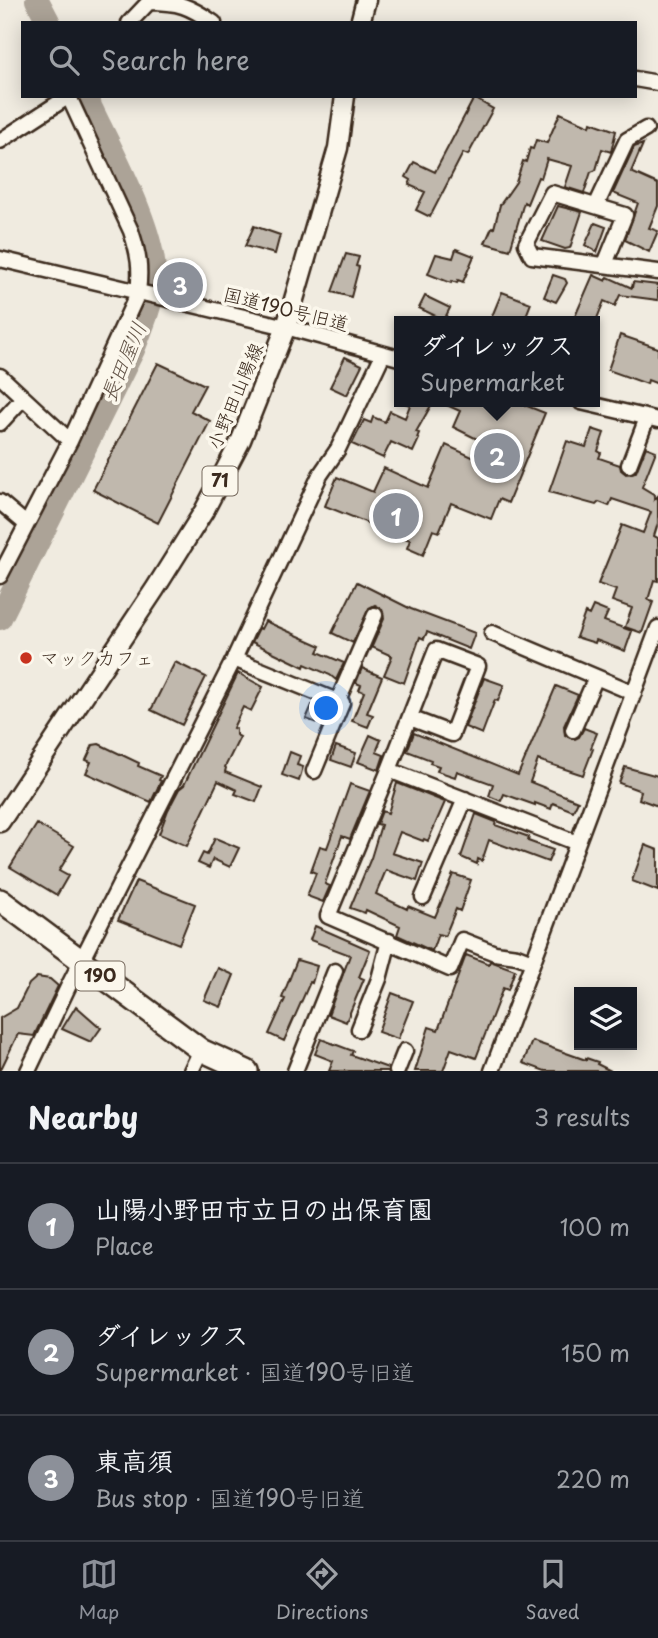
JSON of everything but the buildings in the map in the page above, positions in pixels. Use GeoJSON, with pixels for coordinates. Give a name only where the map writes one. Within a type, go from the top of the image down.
{"type":"FeatureCollection","features":[{"type":"Feature","properties":{"kind":"highway","name":"190"},"geometry":{"type":"LineString","coordinates":[[0,900],[201,1050],[247,1071]]}},
{"type":"Feature","properties":{"kind":"highway","name":"190"},"geometry":{"type":"LineString","coordinates":[[201,1050],[217,1071]]}},
{"type":"Feature","properties":{"kind":"main road"},"geometry":{"type":"LineString","coordinates":[[361,21],[366,0]]}},
{"type":"Feature","properties":{"kind":"main road","name":"小野田山陽線"},"geometry":{"type":"LineString","coordinates":[[0,822],[155,589],[204,511],[241,440],[286,327],[338,148],[345,98]]}},
{"type":"Feature","properties":{"kind":"street"},"geometry":{"type":"LineString","coordinates":[[131,21],[149,2],[189,6],[211,21]]}},
{"type":"Feature","properties":{"kind":"street"},"geometry":{"type":"LineString","coordinates":[[637,79],[658,83]]}},
{"type":"Feature","properties":{"kind":"street"},"geometry":{"type":"LineString","coordinates":[[0,141],[67,98]]}},
{"type":"Feature","properties":{"kind":"street"},"geometry":{"type":"LineString","coordinates":[[1,573],[70,441],[139,293],[141,269],[138,252],[69,98]]}},
{"type":"Feature","properties":{"kind":"street"},"geometry":{"type":"LineString","coordinates":[[596,206],[627,140],[646,128]]}},
{"type":"Feature","properties":{"kind":"street"},"geometry":{"type":"LineString","coordinates":[[605,264],[625,215],[552,193],[526,244],[532,256],[658,272]]}},
{"type":"Feature","properties":{"kind":"street","name":"国道190号旧道"},"geometry":{"type":"LineString","coordinates":[[0,259],[286,327],[394,357]]}},
{"type":"Feature","properties":{"kind":"street"},"geometry":{"type":"LineString","coordinates":[[28,1071],[234,659],[320,475],[338,449],[383,354]]}},
{"type":"Feature","properties":{"kind":"street"},"geometry":{"type":"LineString","coordinates":[[0,376],[70,441]]}},
{"type":"Feature","properties":{"kind":"street"},"geometry":{"type":"LineString","coordinates":[[0,423],[23,398]]}},
{"type":"Feature","properties":{"kind":"street"},"geometry":{"type":"LineString","coordinates":[[600,407],[652,419],[629,466]]}},
{"type":"Feature","properties":{"kind":"street"},"geometry":{"type":"LineString","coordinates":[[0,502],[26,524]]}},
{"type":"Feature","properties":{"kind":"street"},"geometry":{"type":"LineString","coordinates":[[342,703],[339,698],[375,615]]}},
{"type":"Feature","properties":{"kind":"street"},"geometry":{"type":"LineString","coordinates":[[492,1071],[658,628]]}},
{"type":"Feature","properties":{"kind":"street"},"geometry":{"type":"LineString","coordinates":[[492,633],[634,693]]}},
{"type":"Feature","properties":{"kind":"street"},"geometry":{"type":"LineString","coordinates":[[410,718],[452,734],[478,666],[436,650],[328,916],[450,969],[462,940],[495,953],[517,956],[532,962]]}},
{"type":"Feature","properties":{"kind":"street"},"geometry":{"type":"LineString","coordinates":[[234,659],[342,703]]}},
{"type":"Feature","properties":{"kind":"street"},"geometry":{"type":"LineString","coordinates":[[573,730],[596,677]]}},
{"type":"Feature","properties":{"kind":"street"},"geometry":{"type":"LineString","coordinates":[[314,771],[342,703]]}},
{"type":"Feature","properties":{"kind":"street"},"geometry":{"type":"LineString","coordinates":[[389,770],[578,843]]}},
{"type":"Feature","properties":{"kind":"street"},"geometry":{"type":"LineString","coordinates":[[423,897],[465,799]]}},
{"type":"Feature","properties":{"kind":"street"},"geometry":{"type":"LineString","coordinates":[[359,1029],[379,979],[389,941]]}},
{"type":"Feature","properties":{"kind":"street"},"geometry":{"type":"LineString","coordinates":[[295,1071],[313,1007],[335,971]]}},
{"type":"Feature","properties":{"kind":"street"},"geometry":{"type":"LineString","coordinates":[[191,1071],[201,1050]]}},
{"type":"Feature","properties":{"kind":"street"},"geometry":{"type":"LineString","coordinates":[[397,1071],[405,1051]]}},
{"type":"Feature","properties":{"kind":"waterway","name":"長田屋川"},"geometry":{"type":"LineString","coordinates":[[37,0],[48,21]]}},
{"type":"Feature","properties":{"kind":"waterway","name":"長田屋川"},"geometry":{"type":"LineString","coordinates":[[0,618],[133,350],[154,283],[153,263],[140,214],[86,98]]}},
{"type":"Feature","properties":{"kind":"place","name":"東高須"},"geometry":{"type":"Point","coordinates":[180,285]}},
{"type":"Feature","properties":{"kind":"place","name":"ダイレックス"},"geometry":{"type":"Point","coordinates":[497,456]}},
{"type":"Feature","properties":{"kind":"place","name":"山陽小野田市立日の出保育園"},"geometry":{"type":"Point","coordinates":[396,516]}},
{"type":"Feature","properties":{"kind":"place","name":"マックカフェ"},"geometry":{"type":"Point","coordinates":[26,658]}}]}
